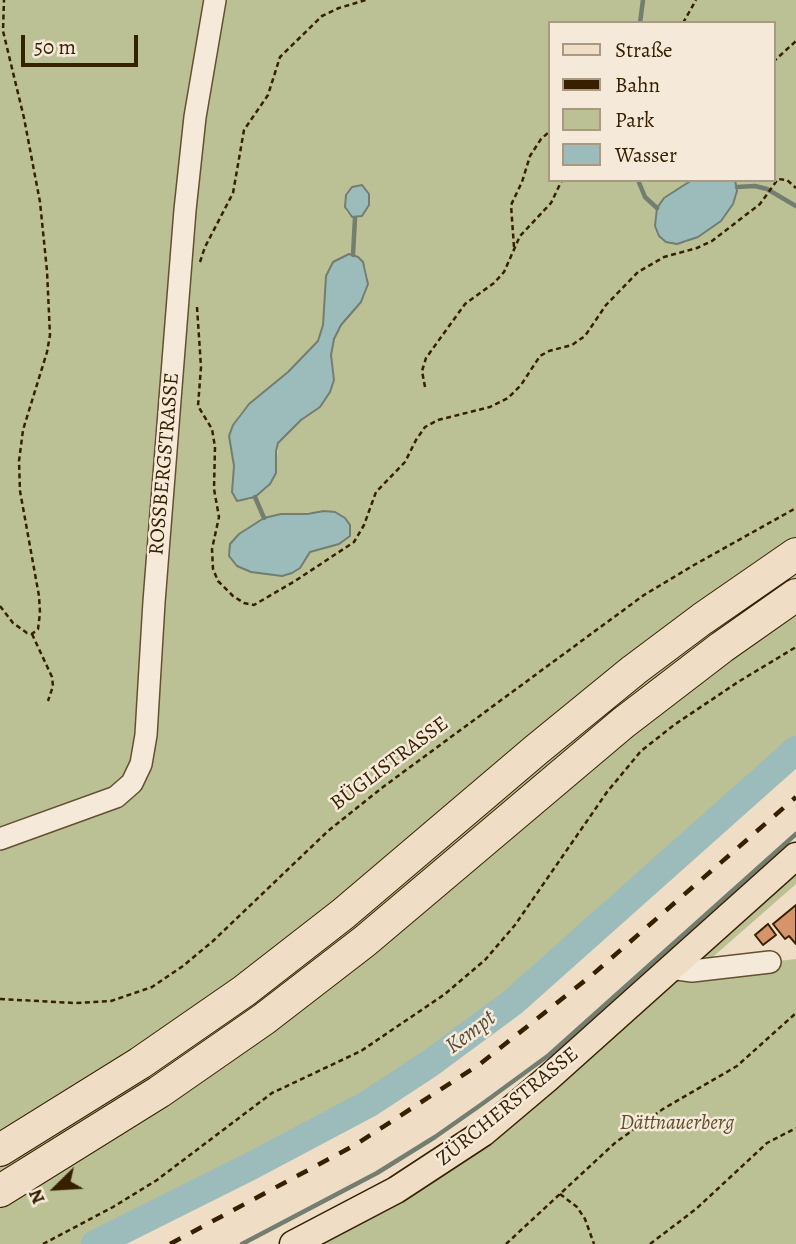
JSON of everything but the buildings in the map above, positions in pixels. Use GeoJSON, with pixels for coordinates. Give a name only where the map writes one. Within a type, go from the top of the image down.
{"type":"FeatureCollection","features":[{"type":"Feature","properties":{"kind":"highway"},"geometry":{"type":"LineString","coordinates":[[0,1150],[131,1069],[266,974],[343,914],[634,670],[796,554]]}},
{"type":"Feature","properties":{"kind":"highway"},"geometry":{"type":"LineString","coordinates":[[0,1191],[159,1092],[273,1013],[390,920],[622,723],[722,647],[796,596]]}},
{"type":"Feature","properties":{"kind":"main road","name":"ZÜRCHERSTRASSE"},"geometry":{"type":"LineString","coordinates":[[293,1244],[396,1190],[475,1139],[540,1086],[796,856]]}},
{"type":"Feature","properties":{"kind":"street","name":"ROSSBERGSTRASSE"},"geometry":{"type":"LineString","coordinates":[[0,839],[116,797],[132,783],[141,764],[146,735],[185,211],[198,93],[215,0]]}},
{"type":"Feature","properties":{"kind":"street"},"geometry":{"type":"LineString","coordinates":[[670,968],[691,971],[770,962]]}},
{"type":"Feature","properties":{"kind":"path"},"geometry":{"type":"LineString","coordinates":[[4,0],[4,31],[36,177],[48,282],[48,346],[23,430],[19,461],[20,491],[40,606],[38,629],[32,634]]}},
{"type":"Feature","properties":{"kind":"path"},"geometry":{"type":"LineString","coordinates":[[199,267],[205,247],[233,193],[239,172],[242,137],[268,95],[280,57],[322,16],[366,0]]}},
{"type":"Feature","properties":{"kind":"path"},"geometry":{"type":"LineString","coordinates":[[683,21],[696,0]]}},
{"type":"Feature","properties":{"kind":"path"},"geometry":{"type":"LineString","coordinates":[[775,60],[796,41]]}},
{"type":"Feature","properties":{"kind":"path"},"geometry":{"type":"LineString","coordinates":[[515,248],[511,205],[532,152],[548,133]]}},
{"type":"Feature","properties":{"kind":"path"},"geometry":{"type":"LineString","coordinates":[[198,297],[201,367],[198,406],[212,429],[215,447],[214,489],[219,517],[212,549],[213,569],[218,581],[233,596],[244,603],[254,605],[354,542],[364,525],[376,492],[405,462],[425,427],[438,420],[496,404],[508,398],[521,385],[540,356],[572,345],[585,336],[606,305],[638,272],[664,257],[712,241],[746,216],[781,178],[796,188]]}},
{"type":"Feature","properties":{"kind":"path"},"geometry":{"type":"LineString","coordinates":[[425,387],[422,371],[426,358],[465,304],[494,283],[504,272],[525,229],[554,197],[561,182]]}},
{"type":"Feature","properties":{"kind":"path","name":"BÜGLISTRASSE"},"geometry":{"type":"LineString","coordinates":[[0,999],[75,1003],[111,1001],[152,987],[212,941],[328,831],[369,797],[644,595],[796,508]]}},
{"type":"Feature","properties":{"kind":"path"},"geometry":{"type":"LineString","coordinates":[[0,606],[18,627],[32,634],[52,677],[48,701]]}},
{"type":"Feature","properties":{"kind":"path"},"geometry":{"type":"LineString","coordinates":[[43,1244],[133,1195],[272,1093],[361,1051],[446,994],[485,960],[510,932],[607,792],[641,751],[674,725],[747,676],[796,647]]}},
{"type":"Feature","properties":{"kind":"path"},"geometry":{"type":"LineString","coordinates":[[506,1244],[616,1142],[663,1109],[737,1066],[796,1013]]}},
{"type":"Feature","properties":{"kind":"path"},"geometry":{"type":"LineString","coordinates":[[650,1244],[696,1209],[767,1143],[796,1128]]}},
{"type":"Feature","properties":{"kind":"path"},"geometry":{"type":"LineString","coordinates":[[560,1194],[577,1207],[585,1219],[594,1244]]}},
{"type":"Feature","properties":{"kind":"green space"},"geometry":{"type":"Polygon","coordinates":[[[0,0],[796,0],[796,740],[527,979],[401,1074],[224,1173],[154,1228],[122,1244],[0,1244],[0,0]],[[357,185],[347,192],[345,203],[346,211],[355,218],[366,211],[369,201],[364,187],[357,185]],[[333,262],[326,276],[323,325],[318,341],[288,372],[249,404],[230,431],[234,466],[232,492],[249,500],[266,489],[276,473],[278,443],[301,420],[315,411],[333,366],[331,355],[334,339],[366,291],[368,279],[365,266],[333,262]],[[327,511],[269,516],[245,529],[230,544],[296,571],[310,552],[347,539],[327,511]]]}},
{"type":"Feature","properties":{"kind":"green space","name":"Dättnauerberg"},"geometry":{"type":"Polygon","coordinates":[[[796,856],[796,884],[698,970],[796,959],[796,1244],[293,1244],[396,1190],[796,856]]]}},
{"type":"Feature","properties":{"kind":"water"},"geometry":{"type":"Polygon","coordinates":[[[689,182],[735,182],[737,191],[733,204],[721,221],[698,237],[677,244],[666,242],[659,236],[655,226],[657,208],[664,198],[689,182]]]}},
{"type":"Feature","properties":{"kind":"water"},"geometry":{"type":"Polygon","coordinates":[[[362,185],[369,194],[369,205],[362,216],[352,217],[345,207],[346,195],[352,187],[362,185]]]}},
{"type":"Feature","properties":{"kind":"water"},"geometry":{"type":"Polygon","coordinates":[[[349,254],[363,262],[368,284],[361,302],[341,325],[334,339],[331,355],[334,380],[330,392],[320,407],[301,420],[278,443],[276,473],[270,484],[255,497],[237,501],[232,492],[234,466],[229,436],[233,425],[249,404],[288,372],[318,341],[323,325],[326,276],[333,262],[349,254]]]}},
{"type":"Feature","properties":{"kind":"water"},"geometry":{"type":"Polygon","coordinates":[[[335,512],[345,518],[350,525],[350,536],[339,544],[310,552],[300,568],[292,573],[282,576],[251,572],[237,566],[229,556],[230,544],[239,534],[264,518],[335,512]]]}},
{"type":"Feature","properties":{"kind":"waterway"},"geometry":{"type":"LineString","coordinates":[[640,21],[643,0]]}},
{"type":"Feature","properties":{"kind":"waterway"},"geometry":{"type":"LineString","coordinates":[[639,182],[645,197],[657,208]]}},
{"type":"Feature","properties":{"kind":"waterway"},"geometry":{"type":"LineString","coordinates":[[737,187],[755,186],[767,189],[796,206]]}},
{"type":"Feature","properties":{"kind":"waterway"},"geometry":{"type":"LineString","coordinates":[[353,255],[355,218]]}},
{"type":"Feature","properties":{"kind":"waterway"},"geometry":{"type":"LineString","coordinates":[[255,497],[264,518]]}},
{"type":"Feature","properties":{"kind":"waterway","name":"Kempt"},"geometry":{"type":"LineString","coordinates":[[95,1244],[368,1104],[429,1064],[513,1002],[796,750]]}},
{"type":"Feature","properties":{"kind":"waterway"},"geometry":{"type":"LineString","coordinates":[[242,1244],[377,1173],[435,1137],[549,1055],[796,834]]}},
{"type":"Feature","properties":{"kind":"railway"},"geometry":{"type":"LineString","coordinates":[[170,1244],[355,1145],[480,1064],[592,975],[796,797]]}}]}
